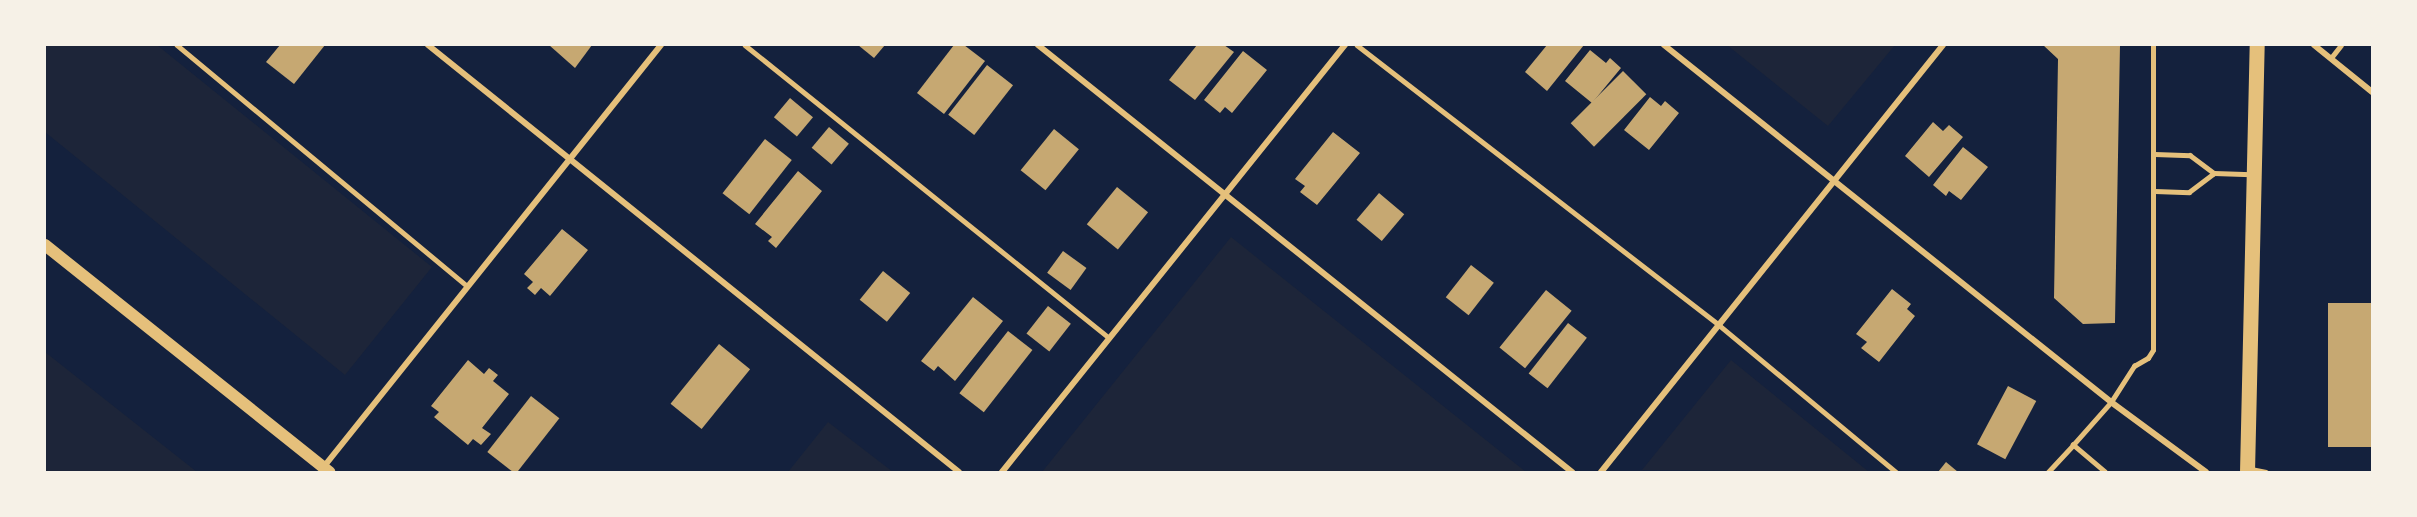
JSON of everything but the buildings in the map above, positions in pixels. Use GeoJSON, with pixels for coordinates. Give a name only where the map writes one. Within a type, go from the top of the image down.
{"type":"FeatureCollection","features":[{"type":"Feature","properties":{"kind":"main road"},"geometry":{"type":"LineString","coordinates":[[2247,470],[2257,45]]}},
{"type":"Feature","properties":{"kind":"main road"},"geometry":{"type":"LineString","coordinates":[[45,245],[324,470]]}},
{"type":"Feature","properties":{"kind":"street"},"geometry":{"type":"LineString","coordinates":[[428,45],[959,472]]}},
{"type":"Feature","properties":{"kind":"street"},"geometry":{"type":"LineString","coordinates":[[324,470],[467,286],[661,45]]}},
{"type":"Feature","properties":{"kind":"street"},"geometry":{"type":"LineString","coordinates":[[1038,45],[1572,472]]}},
{"type":"Feature","properties":{"kind":"street"},"geometry":{"type":"LineString","coordinates":[[1002,472],[1345,45]]}},
{"type":"Feature","properties":{"kind":"street"},"geometry":{"type":"LineString","coordinates":[[1664,45],[2111,402],[2205,472]]}},
{"type":"Feature","properties":{"kind":"street"},"geometry":{"type":"LineString","coordinates":[[1601,472],[1943,45]]}},
{"type":"Feature","properties":{"kind":"street"},"geometry":{"type":"LineString","coordinates":[[2314,45],[2372,92]]}},
{"type":"Feature","properties":{"kind":"lane"},"geometry":{"type":"LineString","coordinates":[[177,45],[467,286]]}},
{"type":"Feature","properties":{"kind":"lane"},"geometry":{"type":"LineString","coordinates":[[745,45],[1109,338]]}},
{"type":"Feature","properties":{"kind":"lane"},"geometry":{"type":"LineString","coordinates":[[1357,45],[1719,325],[1896,472]]}},
{"type":"Feature","properties":{"kind":"lane"},"geometry":{"type":"LineString","coordinates":[[2048,472],[2111,402],[2134,366],[2148,358],[2153,350],[2155,154],[2152,45]]}},
{"type":"Feature","properties":{"kind":"lane"},"geometry":{"type":"LineString","coordinates":[[2331,58],[2341,45]]}},
{"type":"Feature","properties":{"kind":"lane"},"geometry":{"type":"LineString","coordinates":[[2155,154],[2190,155],[2214,173],[2254,174]]}},
{"type":"Feature","properties":{"kind":"lane"},"geometry":{"type":"LineString","coordinates":[[2155,191],[2189,192],[2214,173]]}},
{"type":"Feature","properties":{"kind":"lane"},"geometry":{"type":"LineString","coordinates":[[2073,445],[2105,472]]}},
{"type":"Feature","properties":{"kind":"lane"},"geometry":{"type":"LineString","coordinates":[[2247,470],[2266,472]]}},
{"type":"Feature","properties":{"kind":"shaded area"},"geometry":{"type":"Polygon","coordinates":[[[45,45],[157,45],[432,267],[345,375],[45,132],[45,45]]]}},
{"type":"Feature","properties":{"kind":"shaded area"},"geometry":{"type":"Polygon","coordinates":[[[1727,45],[1895,45],[1828,126],[1727,45]]]}},
{"type":"Feature","properties":{"kind":"shaded area"},"geometry":{"type":"Polygon","coordinates":[[[1231,237],[1526,472],[1042,472],[1231,237]]]}},
{"type":"Feature","properties":{"kind":"shaded area"},"geometry":{"type":"Polygon","coordinates":[[[45,352],[197,472],[45,472],[45,352]]]}},
{"type":"Feature","properties":{"kind":"shaded area"},"geometry":{"type":"Polygon","coordinates":[[[1731,360],[1869,472],[1642,470],[1731,360]]]}},
{"type":"Feature","properties":{"kind":"shaded area"},"geometry":{"type":"Polygon","coordinates":[[[828,422],[893,472],[788,472],[828,422]]]}}]}
